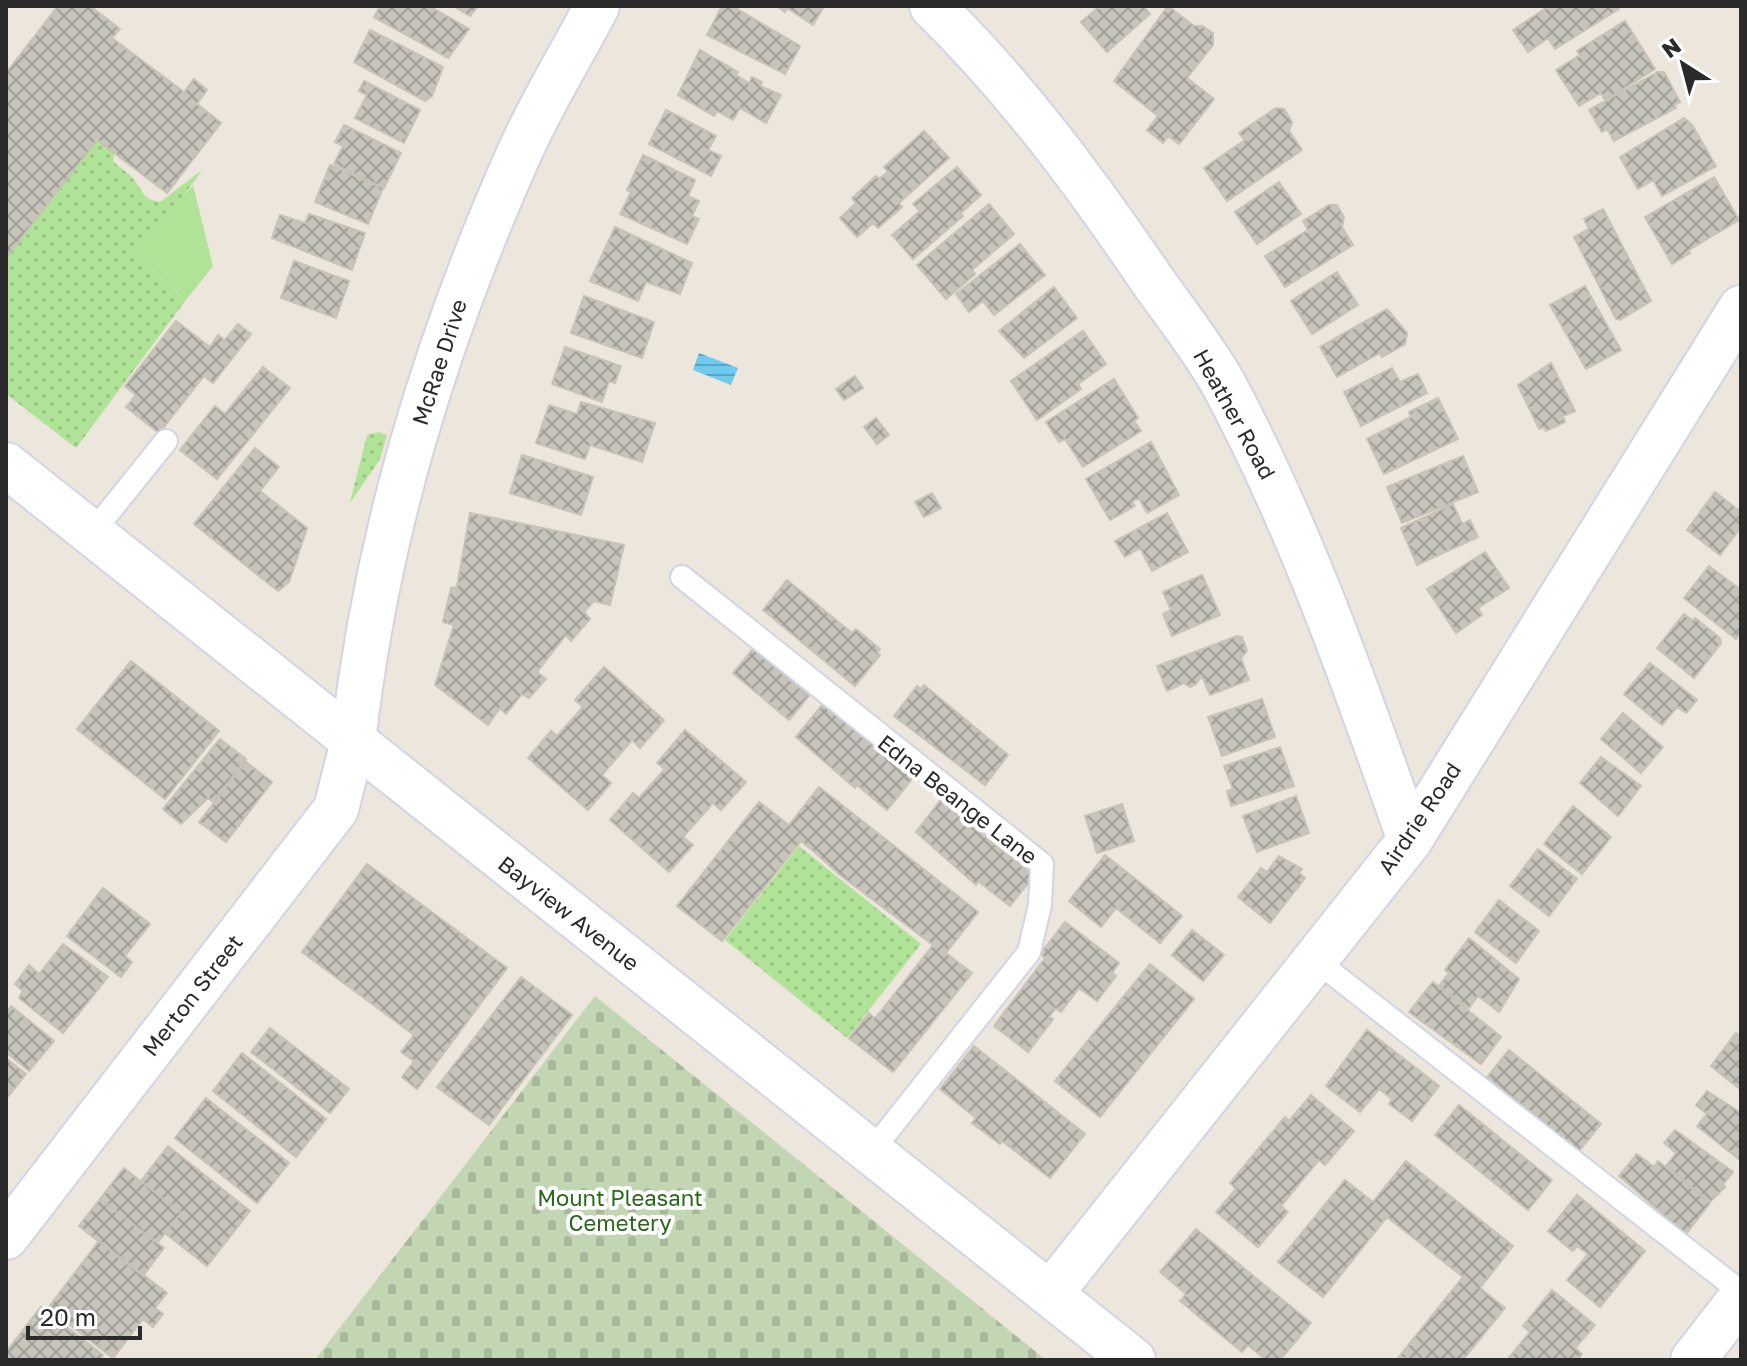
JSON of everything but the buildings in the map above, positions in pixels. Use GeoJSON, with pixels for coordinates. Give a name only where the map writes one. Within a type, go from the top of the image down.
{"type":"FeatureCollection","features":[{"type":"Feature","properties":{"kind":"street","name":"McRae Drive"},"geometry":{"type":"LineString","coordinates":[[353,742],[365,642],[386,536],[449,329],[519,154],[597,6]]}},
{"type":"Feature","properties":{"kind":"street","name":"Heather Road"},"geometry":{"type":"LineString","coordinates":[[932,6],[976,49],[1053,139],[1222,382],[1276,487],[1323,595],[1410,840]]}},
{"type":"Feature","properties":{"kind":"street","name":"Airdrie Road"},"geometry":{"type":"LineString","coordinates":[[1050,1294],[1410,840],[1741,308]]}},
{"type":"Feature","properties":{"kind":"street","name":"Bayview Avenue"},"geometry":{"type":"LineString","coordinates":[[6,465],[1133,1360]]}},
{"type":"Feature","properties":{"kind":"street","name":"Merton Street"},"geometry":{"type":"LineString","coordinates":[[6,1237],[336,809],[353,742]]}},
{"type":"Feature","properties":{"kind":"street"},"geometry":{"type":"LineString","coordinates":[[1693,1360],[1741,1298]]}},
{"type":"Feature","properties":{"kind":"lane"},"geometry":{"type":"LineString","coordinates":[[92,533],[166,441]]}},
{"type":"Feature","properties":{"kind":"lane","name":"Edna Beange Lane"},"geometry":{"type":"LineString","coordinates":[[682,577],[1042,864],[1040,905],[1029,952],[871,1152]]}},
{"type":"Feature","properties":{"kind":"lane"},"geometry":{"type":"LineString","coordinates":[[1314,959],[1741,1292]]}},
{"type":"Feature","properties":{"kind":"green space"},"geometry":{"type":"Polygon","coordinates":[[[97,140],[114,153],[113,161],[146,196],[155,201],[160,202],[202,170],[139,258],[186,300],[76,448],[6,394],[6,258],[97,140]]]}},
{"type":"Feature","properties":{"kind":"green space"},"geometry":{"type":"Polygon","coordinates":[[[193,185],[213,266],[186,300],[139,258],[136,250],[193,185]]]}},
{"type":"Feature","properties":{"kind":"green space"},"geometry":{"type":"Polygon","coordinates":[[[379,432],[387,435],[380,459],[350,503],[367,435],[379,432]]]}},
{"type":"Feature","properties":{"kind":"green space"},"geometry":{"type":"Polygon","coordinates":[[[799,846],[921,944],[847,1038],[725,940],[799,846]]]}},
{"type":"Feature","properties":{"kind":"green space","name":"Mount Pleasant Cemetery"},"geometry":{"type":"Polygon","coordinates":[[[595,996],[1046,1360],[315,1360],[595,996]]]}},
{"type":"Feature","properties":{"kind":"water"},"geometry":{"type":"Polygon","coordinates":[[[699,353],[738,368],[731,385],[693,370],[699,353]]]}}]}
